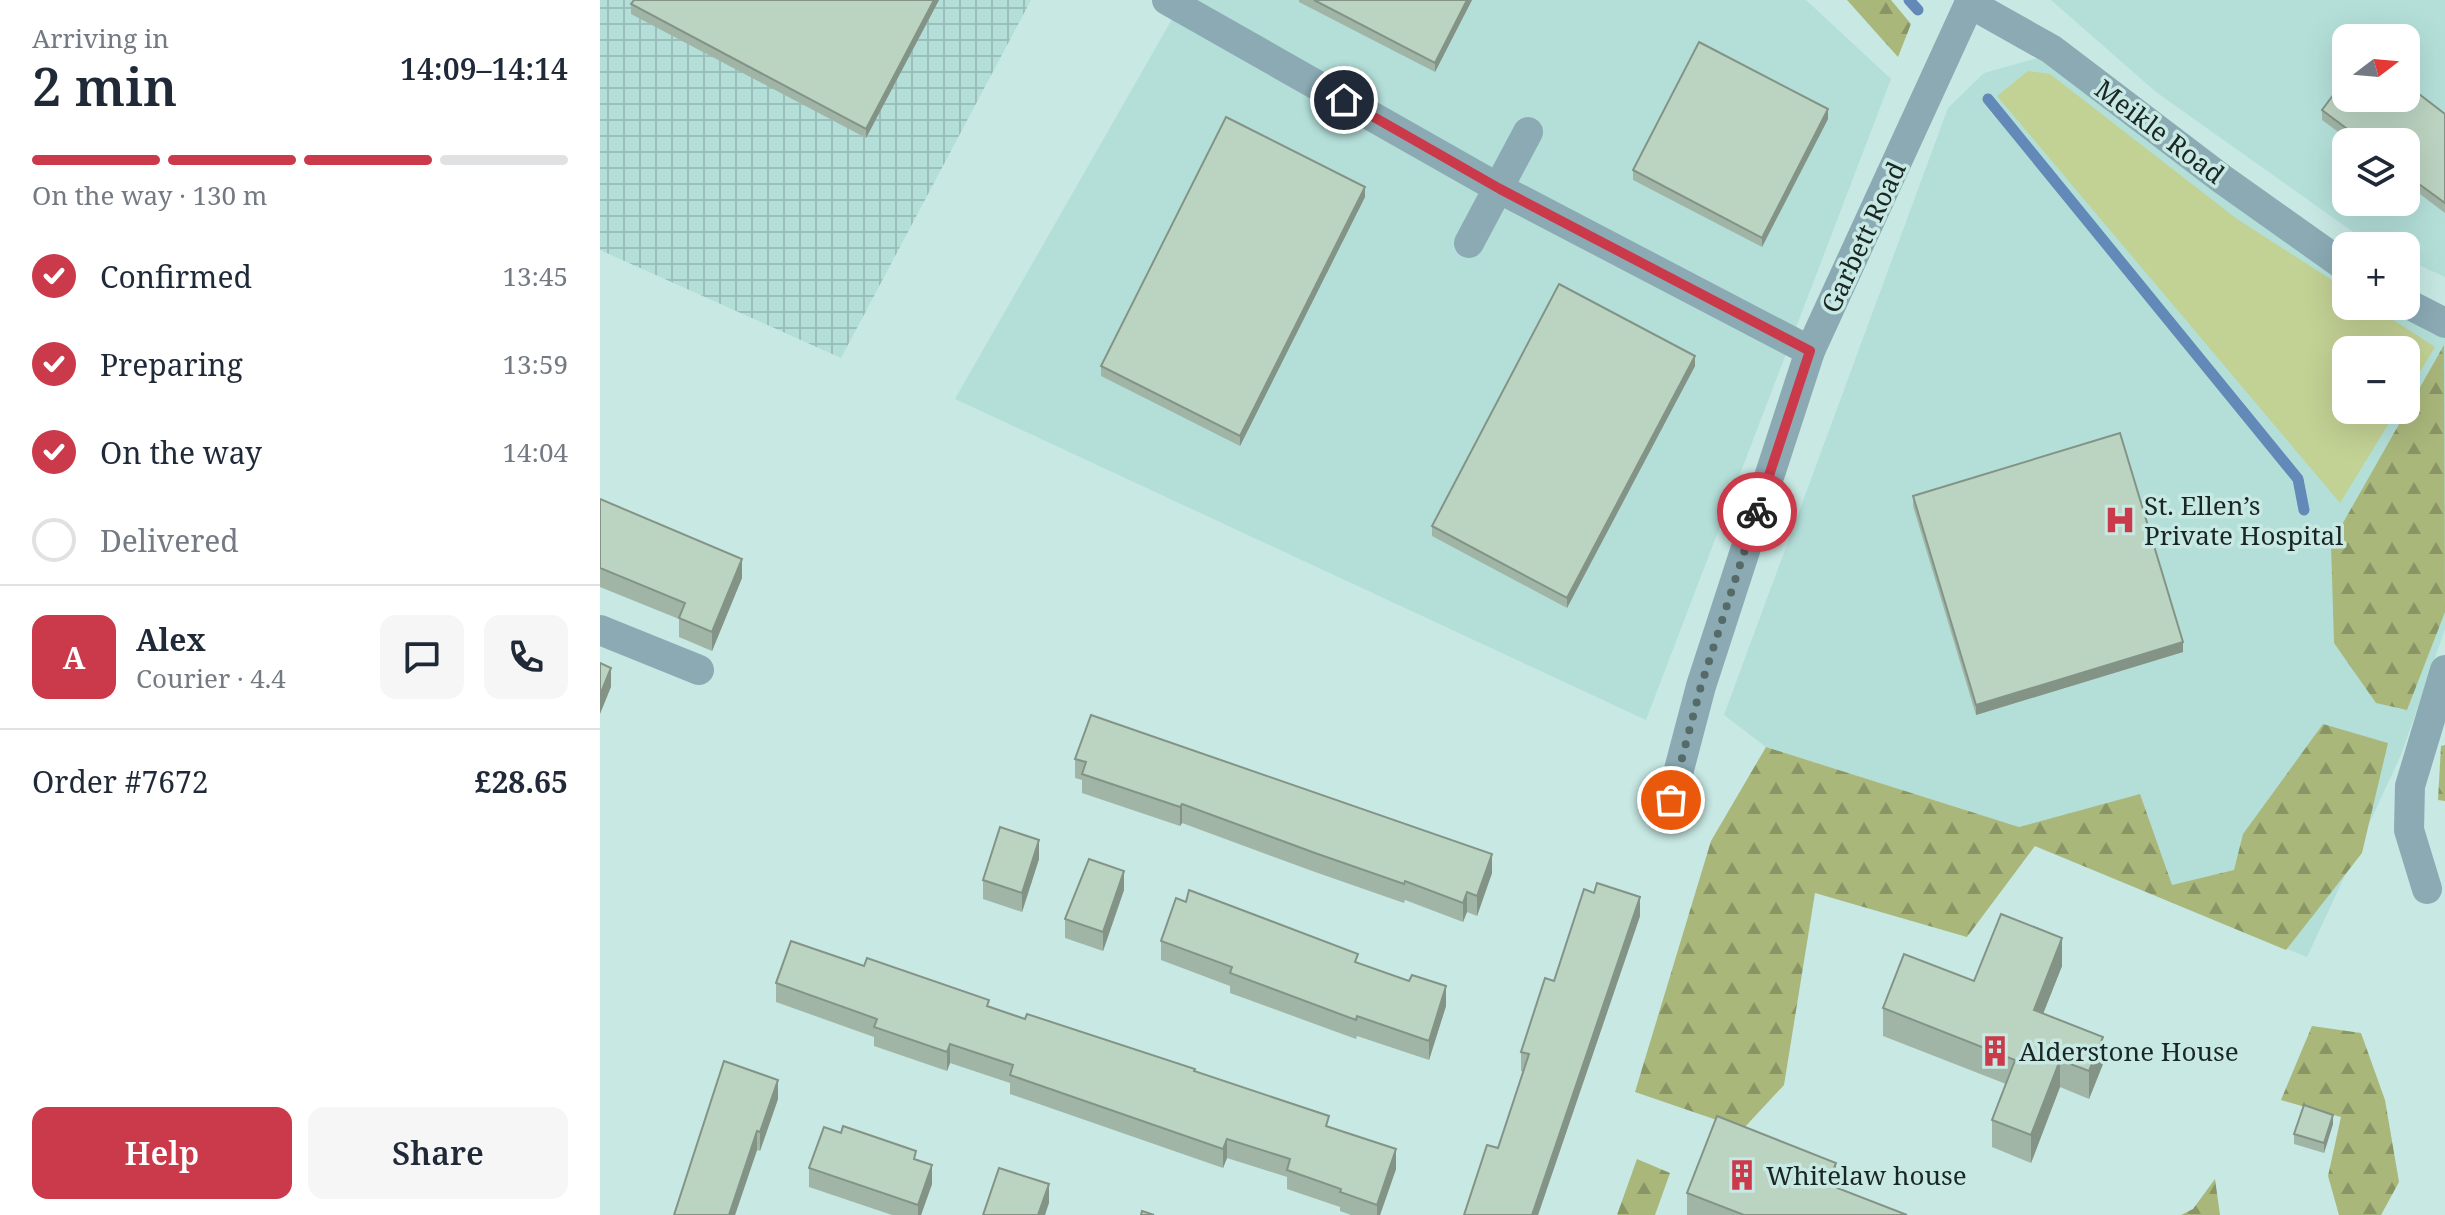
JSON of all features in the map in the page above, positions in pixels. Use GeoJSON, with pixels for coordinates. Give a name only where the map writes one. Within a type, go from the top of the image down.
{"type":"FeatureCollection","features":[{"type":"Feature","properties":{"kind":"street"},"geometry":{"type":"LineString","coordinates":[[1167,0],[1500,189],[1810,351]]}},
{"type":"Feature","properties":{"kind":"street","name":"Meikle Road"},"geometry":{"type":"LineString","coordinates":[[1970,2],[2051,49],[2222,179],[2332,257]]}},
{"type":"Feature","properties":{"kind":"street","name":"Garbett Road"},"geometry":{"type":"LineString","coordinates":[[1671,800],[1701,686],[1810,351],[1970,2]]}},
{"type":"Feature","properties":{"kind":"street"},"geometry":{"type":"LineString","coordinates":[[1469,243],[1528,132]]}},
{"type":"Feature","properties":{"kind":"street"},"geometry":{"type":"LineString","coordinates":[[2420,310],[2445,323]]}},
{"type":"Feature","properties":{"kind":"street"},"geometry":{"type":"LineString","coordinates":[[600,630],[699,670]]}},
{"type":"Feature","properties":{"kind":"street"},"geometry":{"type":"LineString","coordinates":[[2427,889],[2409,830],[2410,786],[2445,670]]}},
{"type":"Feature","properties":{"kind":"shaded area"},"geometry":{"type":"Polygon","coordinates":[[[600,0],[1031,0],[841,358],[600,250],[600,0]]]}},
{"type":"Feature","properties":{"kind":"shaded area"},"geometry":{"type":"Polygon","coordinates":[[[1183,0],[1806,0],[1891,79],[1646,720],[955,399],[1183,0]]]}},
{"type":"Feature","properties":{"kind":"shaded area"},"geometry":{"type":"Polygon","coordinates":[[[2051,0],[2445,0],[2445,277],[2420,265],[2420,232],[2353,232],[2156,92],[2051,0]]]}},
{"type":"Feature","properties":{"kind":"shaded area","name":"St. Ellen’s Private Hospital"},"geometry":{"type":"Polygon","coordinates":[[[2038,58],[2332,269],[2332,320],[2411,320],[2445,338],[2445,629],[2401,755],[2307,957],[2034,846],[2019,827],[1766,747],[1724,715],[1948,108],[1984,73],[2038,58]]]}},
{"type":"Feature","properties":{"kind":"green space"},"geometry":{"type":"Polygon","coordinates":[[[1847,0],[1891,0],[1911,24],[1898,57],[1847,0]]]}},
{"type":"Feature","properties":{"kind":"green space"},"geometry":{"type":"Polygon","coordinates":[[[2028,71],[2050,74],[2237,219],[2332,280],[2332,320],[2394,320],[2418,336],[2332,336],[2332,424],[2388,424],[2340,503],[1997,96],[2028,71]]]}},
{"type":"Feature","properties":{"kind":"green space"},"geometry":{"type":"Polygon","coordinates":[[[2420,337],[2435,347],[2420,372],[2420,337]]]}},
{"type":"Feature","properties":{"kind":"green space"},"geometry":{"type":"Polygon","coordinates":[[[2444,345],[2445,612],[2407,710],[2376,703],[2334,643],[2331,544],[2399,424],[2420,424],[2420,387],[2444,345]]]}},
{"type":"Feature","properties":{"kind":"green space"},"geometry":{"type":"Polygon","coordinates":[[[2323,724],[2388,743],[2362,853],[2286,950],[2035,846],[1967,937],[1815,893],[1784,1085],[1743,1129],[1635,1092],[1711,841],[1766,747],[2019,827],[2140,794],[2172,885],[2234,870],[2243,834],[2323,724]]]}},
{"type":"Feature","properties":{"kind":"green space"},"geometry":{"type":"Polygon","coordinates":[[[2445,745],[2445,801],[2438,800],[2441,746],[2445,745]]]}},
{"type":"Feature","properties":{"kind":"green space"},"geometry":{"type":"Polygon","coordinates":[[[2312,1026],[2361,1033],[2385,1100],[2399,1182],[2381,1215],[2339,1215],[2328,1176],[2341,1117],[2281,1100],[2312,1026]]]}},
{"type":"Feature","properties":{"kind":"green space"},"geometry":{"type":"Polygon","coordinates":[[[1637,1159],[1670,1173],[1655,1215],[1617,1215],[1637,1159]]]}},
{"type":"Feature","properties":{"kind":"green space"},"geometry":{"type":"Polygon","coordinates":[[[2215,1179],[2220,1215],[2181,1215],[2193,1209],[2215,1179]]]}},
{"type":"Feature","properties":{"kind":"building"},"geometry":{"type":"Polygon","coordinates":[[[634,0],[934,0],[866,129],[631,4],[634,0]]]}},
{"type":"Feature","properties":{"kind":"building"},"geometry":{"type":"Polygon","coordinates":[[[1314,0],[1467,0],[1435,63],[1314,0]]]}},
{"type":"Feature","properties":{"kind":"building"},"geometry":{"type":"Polygon","coordinates":[[[1699,42],[1828,109],[1762,238],[1633,170],[1699,42]]]}},
{"type":"Feature","properties":{"kind":"building"},"geometry":{"type":"Polygon","coordinates":[[[2420,95],[2445,114],[2445,203],[2420,185],[2420,128],[2346,128],[2322,110],[2332,97],[2332,112],[2420,112],[2420,95]]]}},
{"type":"Feature","properties":{"kind":"building"},"geometry":{"type":"Polygon","coordinates":[[[1226,117],[1365,187],[1240,436],[1101,366],[1226,117]]]}},
{"type":"Feature","properties":{"kind":"building"},"geometry":{"type":"Polygon","coordinates":[[[1559,284],[1695,356],[1567,598],[1432,526],[1559,284]]]}},
{"type":"Feature","properties":{"kind":"building"},"geometry":{"type":"Polygon","coordinates":[[[2120,433],[2183,642],[1976,705],[1913,496],[2120,433]]]}},
{"type":"Feature","properties":{"kind":"building"},"geometry":{"type":"Polygon","coordinates":[[[600,499],[742,559],[712,632],[679,618],[685,603],[600,568],[600,499]]]}},
{"type":"Feature","properties":{"kind":"building"},"geometry":{"type":"Polygon","coordinates":[[[600,663],[611,668],[600,695],[600,663]]]}},
{"type":"Feature","properties":{"kind":"building"},"geometry":{"type":"Polygon","coordinates":[[[1091,715],[1492,854],[1477,896],[1467,892],[1463,903],[1182,804],[1180,807],[1082,774],[1086,762],[1075,759],[1091,715]]]}},
{"type":"Feature","properties":{"kind":"building"},"geometry":{"type":"Polygon","coordinates":[[[1000,827],[1039,840],[1022,893],[983,880],[1000,827]]]}},
{"type":"Feature","properties":{"kind":"building"},"geometry":{"type":"Polygon","coordinates":[[[1089,859],[1124,871],[1103,932],[1065,919],[1089,859]]]}},
{"type":"Feature","properties":{"kind":"building"},"geometry":{"type":"Polygon","coordinates":[[[1597,883],[1640,897],[1532,1215],[1464,1215],[1487,1145],[1498,1148],[1529,1054],[1521,1052],[1545,978],[1554,981],[1584,889],[1594,893],[1597,883]]]}},
{"type":"Feature","properties":{"kind":"building"},"geometry":{"type":"Polygon","coordinates":[[[1189,890],[1358,954],[1355,962],[1409,981],[1412,975],[1446,986],[1429,1041],[1357,1016],[1356,1020],[1230,973],[1232,967],[1161,941],[1176,898],[1186,902],[1189,890]]]}},
{"type":"Feature","properties":{"kind":"building","name":"Alderstone House"},"geometry":{"type":"Polygon","coordinates":[[[2001,914],[2062,938],[2034,1010],[2103,1037],[2089,1071],[2060,1060],[2031,1135],[1992,1120],[2015,1060],[1883,1008],[1904,954],[1974,981],[2001,914]]]}},
{"type":"Feature","properties":{"kind":"building"},"geometry":{"type":"Polygon","coordinates":[[[791,941],[864,966],[867,958],[989,1000],[987,1006],[1025,1019],[1027,1014],[1329,1116],[1326,1126],[1396,1149],[1377,1205],[1287,1170],[1290,1159],[1227,1139],[1223,1149],[1010,1075],[1013,1065],[950,1044],[947,1052],[874,1027],[877,1019],[776,983],[791,941]]]}},
{"type":"Feature","properties":{"kind":"building"},"geometry":{"type":"Polygon","coordinates":[[[724,1061],[778,1080],[729,1215],[674,1215],[724,1061]]]}},
{"type":"Feature","properties":{"kind":"building"},"geometry":{"type":"Polygon","coordinates":[[[2304,1105],[2333,1115],[2324,1143],[2294,1134],[2304,1105]]]}},
{"type":"Feature","properties":{"kind":"building"},"geometry":{"type":"Polygon","coordinates":[[[1717,1116],[1836,1163],[1827,1184],[1907,1215],[1744,1215],[1687,1193],[1717,1116]]]}},
{"type":"Feature","properties":{"kind":"building"},"geometry":{"type":"Polygon","coordinates":[[[843,1126],[916,1151],[914,1159],[932,1165],[918,1205],[809,1168],[824,1127],[841,1133],[843,1126]]]}},
{"type":"Feature","properties":{"kind":"building"},"geometry":{"type":"Polygon","coordinates":[[[999,1168],[1049,1184],[1038,1215],[983,1215],[999,1168]]]}},
{"type":"Feature","properties":{"kind":"waterway"},"geometry":{"type":"LineString","coordinates":[[1909,0],[1918,10]]}},
{"type":"Feature","properties":{"kind":"waterway"},"geometry":{"type":"LineString","coordinates":[[1988,99],[2298,479],[2304,510]]}},
{"type":"Feature","properties":{"kind":"way so far"},"geometry":{"type":"LineString","coordinates":[[1671,800],[1701,686],[1757,512]]}},
{"type":"Feature","properties":{"kind":"place","name":"St. Ellen’s Private Hospital"},"geometry":{"type":"Point","coordinates":[2120,520]}},
{"type":"Feature","properties":{"kind":"place","name":"Alderstone House"},"geometry":{"type":"Point","coordinates":[1995,1051]}},
{"type":"Feature","properties":{"kind":"place","name":"Whitelaw house"},"geometry":{"type":"Point","coordinates":[1742,1175]}},
{"type":"Feature","properties":{"kind":"route"},"geometry":{"type":"LineString","coordinates":[[1344,100],[1500,189],[1810,351],[1757,512]]}}]}
